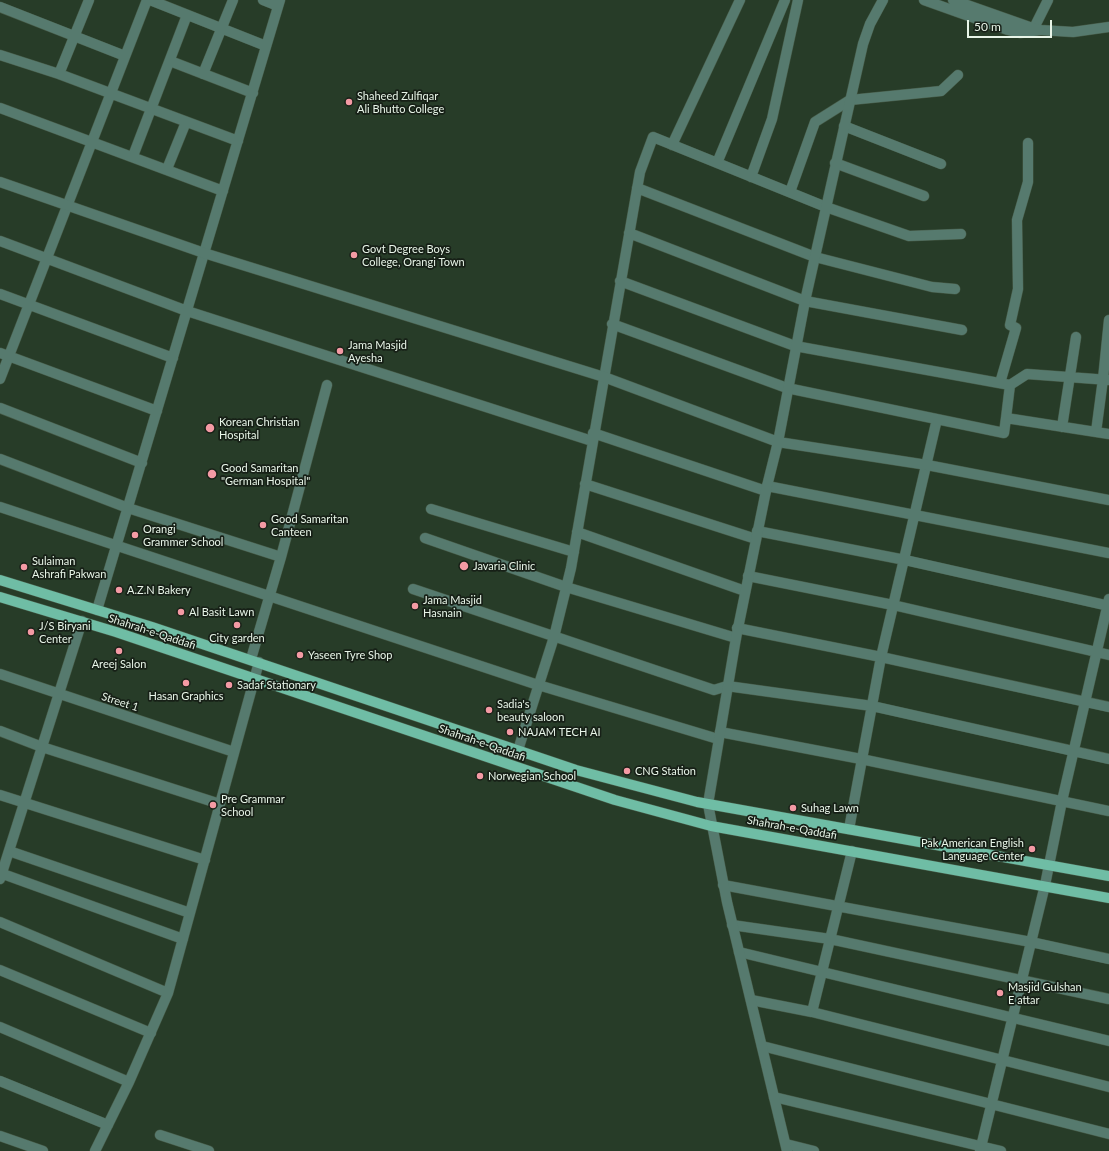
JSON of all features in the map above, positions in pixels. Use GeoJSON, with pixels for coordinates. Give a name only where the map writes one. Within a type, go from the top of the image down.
{"type":"FeatureCollection","features":[{"type":"Feature","properties":{"kind":"main road","name":"Shahrah-e-Qaddafi"},"geometry":{"type":"LineString","coordinates":[[0,580],[255,661],[576,770],[708,804],[1109,876]]}},
{"type":"Feature","properties":{"kind":"main road","name":"Shahrah-e-Qaddafi"},"geometry":{"type":"LineString","coordinates":[[0,596],[82,621],[254,678],[615,800],[711,826],[1045,885],[1109,898]]}},
{"type":"Feature","properties":{"kind":"street"},"geometry":{"type":"LineString","coordinates":[[59,74],[88,0]]}},
{"type":"Feature","properties":{"kind":"street"},"geometry":{"type":"LineString","coordinates":[[0,379],[4,355],[29,304],[148,0],[266,46]]}},
{"type":"Feature","properties":{"kind":"street"},"geometry":{"type":"LineString","coordinates":[[203,74],[233,0]]}},
{"type":"Feature","properties":{"kind":"street"},"geometry":{"type":"LineString","coordinates":[[97,610],[279,3],[263,0]]}},
{"type":"Feature","properties":{"kind":"street"},"geometry":{"type":"LineString","coordinates":[[672,145],[740,0]]}},
{"type":"Feature","properties":{"kind":"street"},"geometry":{"type":"LineString","coordinates":[[717,163],[785,0]]}},
{"type":"Feature","properties":{"kind":"street"},"geometry":{"type":"LineString","coordinates":[[751,177],[772,118],[798,0]]}},
{"type":"Feature","properties":{"kind":"street"},"geometry":{"type":"LineString","coordinates":[[814,1151],[786,1147],[732,925],[711,826],[708,804],[736,633],[766,489],[778,442],[795,346],[835,163],[866,37],[870,24],[883,0]]}},
{"type":"Feature","properties":{"kind":"street"},"geometry":{"type":"LineString","coordinates":[[924,0],[1008,30],[1020,32],[1037,29]]}},
{"type":"Feature","properties":{"kind":"street"},"geometry":{"type":"LineString","coordinates":[[953,0],[1037,29],[1073,32],[1109,27]]}},
{"type":"Feature","properties":{"kind":"street"},"geometry":{"type":"LineString","coordinates":[[1037,29],[1048,0]]}},
{"type":"Feature","properties":{"kind":"street"},"geometry":{"type":"LineString","coordinates":[[0,7],[125,56]]}},
{"type":"Feature","properties":{"kind":"street"},"geometry":{"type":"LineString","coordinates":[[133,156],[187,15]]}},
{"type":"Feature","properties":{"kind":"street"},"geometry":{"type":"LineString","coordinates":[[0,55],[59,74],[238,141]]}},
{"type":"Feature","properties":{"kind":"street"},"geometry":{"type":"LineString","coordinates":[[170,61],[252,93]]}},
{"type":"Feature","properties":{"kind":"street"},"geometry":{"type":"LineString","coordinates":[[790,192],[815,122],[850,100],[941,91],[958,75]]}},
{"type":"Feature","properties":{"kind":"street"},"geometry":{"type":"LineString","coordinates":[[0,108],[92,140],[223,190]]}},
{"type":"Feature","properties":{"kind":"street"},"geometry":{"type":"LineString","coordinates":[[167,169],[186,122]]}},
{"type":"Feature","properties":{"kind":"street"},"geometry":{"type":"LineString","coordinates":[[844,126],[941,164]]}},
{"type":"Feature","properties":{"kind":"street"},"geometry":{"type":"LineString","coordinates":[[518,750],[540,686],[554,637],[574,552],[612,324],[640,172],[653,137],[826,207],[909,236],[961,234]]}},
{"type":"Feature","properties":{"kind":"street"},"geometry":{"type":"LineString","coordinates":[[612,324],[787,388],[1004,433],[1006,418],[1005,384],[1016,328],[1010,325],[1018,289],[1018,220],[1028,182],[1028,143]]}},
{"type":"Feature","properties":{"kind":"street"},"geometry":{"type":"LineString","coordinates":[[835,163],[924,196]]}},
{"type":"Feature","properties":{"kind":"street"},"geometry":{"type":"LineString","coordinates":[[0,182],[204,253],[604,377],[778,442],[927,465],[1109,500]]}},
{"type":"Feature","properties":{"kind":"street"},"geometry":{"type":"LineString","coordinates":[[637,188],[815,256],[932,287],[955,289]]}},
{"type":"Feature","properties":{"kind":"street"},"geometry":{"type":"LineString","coordinates":[[629,233],[805,301],[962,330]]}},
{"type":"Feature","properties":{"kind":"street"},"geometry":{"type":"LineString","coordinates":[[0,241],[187,310],[593,437],[766,489],[914,515],[1109,553]]}},
{"type":"Feature","properties":{"kind":"street"},"geometry":{"type":"LineString","coordinates":[[620,281],[795,346],[1005,384],[1027,374],[1106,380]]}},
{"type":"Feature","properties":{"kind":"street"},"geometry":{"type":"LineString","coordinates":[[0,294],[173,358]]}},
{"type":"Feature","properties":{"kind":"street"},"geometry":{"type":"LineString","coordinates":[[1096,432],[1106,380],[1109,320]]}},
{"type":"Feature","properties":{"kind":"street"},"geometry":{"type":"LineString","coordinates":[[1062,427],[1076,337]]}},
{"type":"Feature","properties":{"kind":"street"},"geometry":{"type":"LineString","coordinates":[[4,355],[157,411]]}},
{"type":"Feature","properties":{"kind":"street"},"geometry":{"type":"LineString","coordinates":[[95,1151],[130,1082],[168,993],[254,678],[255,661],[269,596],[327,385]]}},
{"type":"Feature","properties":{"kind":"street"},"geometry":{"type":"LineString","coordinates":[[0,408],[142,462]]}},
{"type":"Feature","properties":{"kind":"street"},"geometry":{"type":"LineString","coordinates":[[1006,418],[1109,434]]}},
{"type":"Feature","properties":{"kind":"street"},"geometry":{"type":"LineString","coordinates":[[849,829],[881,656],[905,560],[937,419]]}},
{"type":"Feature","properties":{"kind":"street"},"geometry":{"type":"LineString","coordinates":[[0,459],[128,508],[281,556]]}},
{"type":"Feature","properties":{"kind":"street"},"geometry":{"type":"LineString","coordinates":[[585,484],[757,535],[905,560],[1109,604],[1062,801],[1045,885],[981,1149]]}},
{"type":"Feature","properties":{"kind":"street"},"geometry":{"type":"LineString","coordinates":[[0,507],[540,686],[719,735],[861,759],[1109,810]]}},
{"type":"Feature","properties":{"kind":"street"},"geometry":{"type":"LineString","coordinates":[[431,509],[574,552]]}},
{"type":"Feature","properties":{"kind":"street"},"geometry":{"type":"LineString","coordinates":[[577,532],[745,591]]}},
{"type":"Feature","properties":{"kind":"street"},"geometry":{"type":"LineString","coordinates":[[425,538],[566,587],[736,633],[881,656],[1109,707]]}},
{"type":"Feature","properties":{"kind":"street"},"geometry":{"type":"LineString","coordinates":[[748,576],[893,605],[1109,655]]}},
{"type":"Feature","properties":{"kind":"street"},"geometry":{"type":"LineString","coordinates":[[414,589],[714,690],[727,686],[872,706],[1109,759]]}},
{"type":"Feature","properties":{"kind":"street"},"geometry":{"type":"LineString","coordinates":[[82,621],[1,876],[183,939]]}},
{"type":"Feature","properties":{"kind":"street","name":"Street 1"},"geometry":{"type":"LineString","coordinates":[[0,674],[58,695],[234,752]]}},
{"type":"Feature","properties":{"kind":"street"},"geometry":{"type":"LineString","coordinates":[[0,731],[220,804]]}},
{"type":"Feature","properties":{"kind":"street"},"geometry":{"type":"LineString","coordinates":[[0,795],[204,860]]}},
{"type":"Feature","properties":{"kind":"street"},"geometry":{"type":"LineString","coordinates":[[9,851],[190,913]]}},
{"type":"Feature","properties":{"kind":"street"},"geometry":{"type":"LineString","coordinates":[[812,1012],[852,851]]}},
{"type":"Feature","properties":{"kind":"street"},"geometry":{"type":"LineString","coordinates":[[723,884],[1031,942],[1109,959]]}},
{"type":"Feature","properties":{"kind":"street"},"geometry":{"type":"LineString","coordinates":[[0,922],[168,993]]}},
{"type":"Feature","properties":{"kind":"street"},"geometry":{"type":"LineString","coordinates":[[732,925],[830,939],[1109,999]]}},
{"type":"Feature","properties":{"kind":"street"},"geometry":{"type":"LineString","coordinates":[[739,952],[1109,1041]]}},
{"type":"Feature","properties":{"kind":"street"},"geometry":{"type":"LineString","coordinates":[[0,970],[151,1033]]}},
{"type":"Feature","properties":{"kind":"street"},"geometry":{"type":"LineString","coordinates":[[751,1000],[812,1012],[1109,1087]]}},
{"type":"Feature","properties":{"kind":"street"},"geometry":{"type":"LineString","coordinates":[[0,1026],[130,1082]]}},
{"type":"Feature","properties":{"kind":"street"},"geometry":{"type":"LineString","coordinates":[[762,1046],[992,1103],[1109,1134]]}},
{"type":"Feature","properties":{"kind":"street"},"geometry":{"type":"LineString","coordinates":[[0,1081],[108,1125]]}},
{"type":"Feature","properties":{"kind":"street"},"geometry":{"type":"LineString","coordinates":[[774,1097],[981,1149],[1001,1151]]}},
{"type":"Feature","properties":{"kind":"street"},"geometry":{"type":"LineString","coordinates":[[160,1135],[209,1151]]}},
{"type":"Feature","properties":{"kind":"street"},"geometry":{"type":"LineString","coordinates":[[0,1136],[43,1151]]}},
{"type":"Feature","properties":{"kind":"place","name":"Shaheed Zulfiqar Ali Bhutto College"},"geometry":{"type":"Point","coordinates":[349,102]}},
{"type":"Feature","properties":{"kind":"place","name":"Govt Degree Boys College, Orangi Town"},"geometry":{"type":"Point","coordinates":[354,255]}},
{"type":"Feature","properties":{"kind":"place","name":"Jama Masjid Ayesha"},"geometry":{"type":"Point","coordinates":[340,351]}},
{"type":"Feature","properties":{"kind":"place","name":"Korean Christian Hospital"},"geometry":{"type":"Point","coordinates":[210,428]}},
{"type":"Feature","properties":{"kind":"place","name":"Good Samaritan \"German Hospital\""},"geometry":{"type":"Point","coordinates":[212,474]}},
{"type":"Feature","properties":{"kind":"place","name":"Good Samaritan Canteen"},"geometry":{"type":"Point","coordinates":[263,525]}},
{"type":"Feature","properties":{"kind":"place","name":"Orangi Grammer School"},"geometry":{"type":"Point","coordinates":[135,535]}},
{"type":"Feature","properties":{"kind":"place","name":"Javaria Clinic"},"geometry":{"type":"Point","coordinates":[464,566]}},
{"type":"Feature","properties":{"kind":"place","name":"Sulaiman Ashrafi Pakwan"},"geometry":{"type":"Point","coordinates":[24,567]}},
{"type":"Feature","properties":{"kind":"place","name":"A.Z.N Bakery"},"geometry":{"type":"Point","coordinates":[119,590]}},
{"type":"Feature","properties":{"kind":"place","name":"Jama Masjid Hasnain"},"geometry":{"type":"Point","coordinates":[415,606]}},
{"type":"Feature","properties":{"kind":"place","name":"Al Basit Lawn"},"geometry":{"type":"Point","coordinates":[181,612]}},
{"type":"Feature","properties":{"kind":"place","name":"City garden"},"geometry":{"type":"Point","coordinates":[237,625]}},
{"type":"Feature","properties":{"kind":"place","name":"J/S Biryani Center"},"geometry":{"type":"Point","coordinates":[31,632]}},
{"type":"Feature","properties":{"kind":"place","name":"Areej Salon"},"geometry":{"type":"Point","coordinates":[119,651]}},
{"type":"Feature","properties":{"kind":"place","name":"Yaseen Tyre Shop"},"geometry":{"type":"Point","coordinates":[300,655]}},
{"type":"Feature","properties":{"kind":"place","name":"Hasan Graphics"},"geometry":{"type":"Point","coordinates":[186,683]}},
{"type":"Feature","properties":{"kind":"place","name":"Sadaf Stationary"},"geometry":{"type":"Point","coordinates":[229,685]}},
{"type":"Feature","properties":{"kind":"place","name":"Sadia's beauty saloon"},"geometry":{"type":"Point","coordinates":[489,710]}},
{"type":"Feature","properties":{"kind":"place","name":"NAJAM TECH AI"},"geometry":{"type":"Point","coordinates":[510,732]}},
{"type":"Feature","properties":{"kind":"place","name":"CNG Station"},"geometry":{"type":"Point","coordinates":[627,771]}},
{"type":"Feature","properties":{"kind":"place","name":"Norwegian School"},"geometry":{"type":"Point","coordinates":[480,776]}},
{"type":"Feature","properties":{"kind":"place","name":"Pre Grammar School"},"geometry":{"type":"Point","coordinates":[213,805]}},
{"type":"Feature","properties":{"kind":"place","name":"Suhag Lawn"},"geometry":{"type":"Point","coordinates":[793,808]}},
{"type":"Feature","properties":{"kind":"place","name":"Pak American English Language Center"},"geometry":{"type":"Point","coordinates":[1032,849]}},
{"type":"Feature","properties":{"kind":"place","name":"Masjid Gulshan E attar"},"geometry":{"type":"Point","coordinates":[1000,993]}}]}
